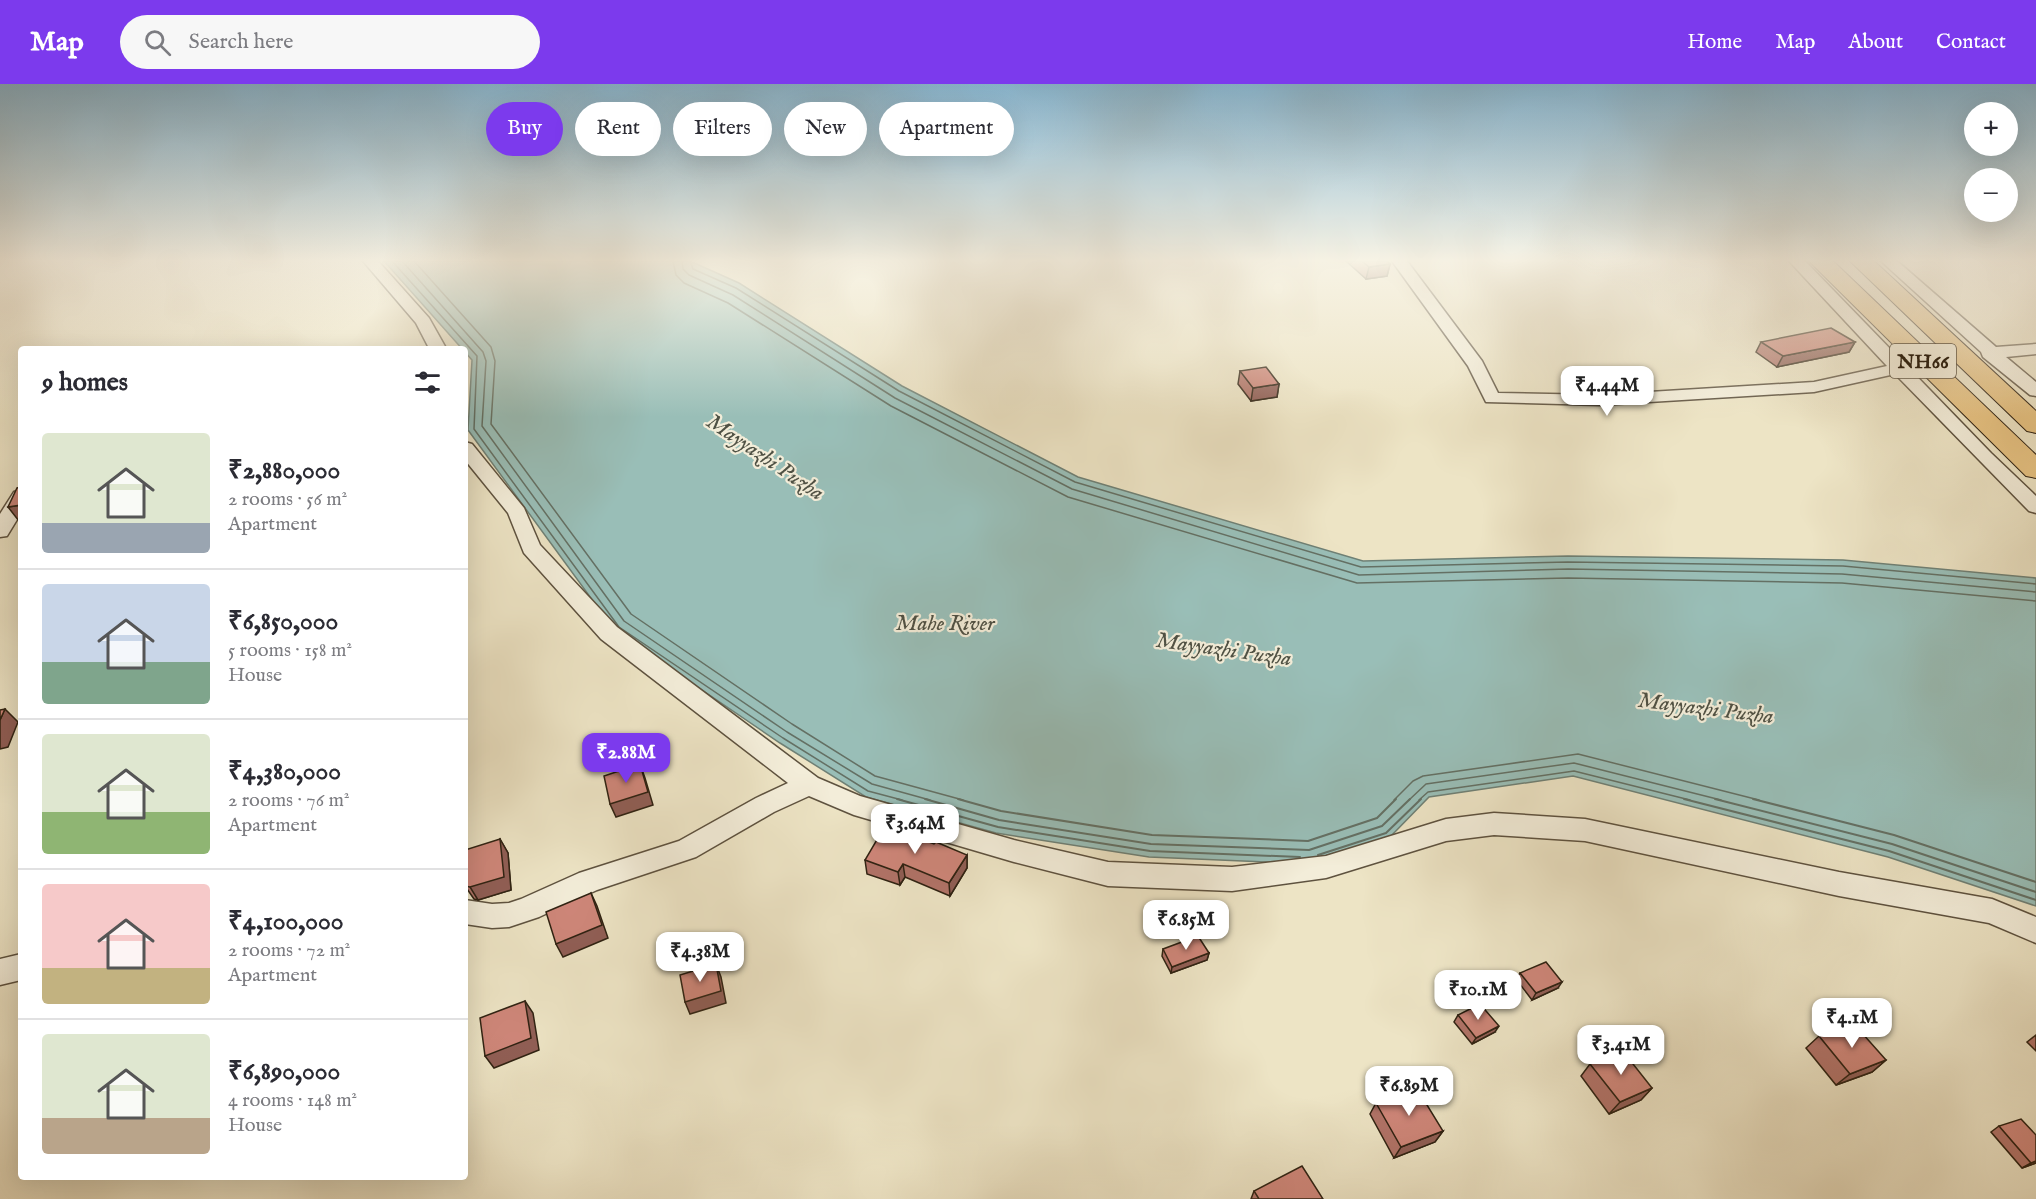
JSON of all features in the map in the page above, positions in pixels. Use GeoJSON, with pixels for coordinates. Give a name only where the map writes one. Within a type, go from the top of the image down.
{"type":"FeatureCollection","features":[{"type":"Feature","properties":{"kind":"highway"},"geometry":{"type":"LineString","coordinates":[[1854,313],[1925,363]]}},
{"type":"Feature","properties":{"kind":"highway","name":"NH66"},"geometry":{"type":"LineString","coordinates":[[1874,313],[2031,466]]}},
{"type":"Feature","properties":{"kind":"highway","name":"NH66"},"geometry":{"type":"LineString","coordinates":[[1916,313],[2036,425]]}},
{"type":"Feature","properties":{"kind":"highway"},"geometry":{"type":"LineString","coordinates":[[1932,313],[1939,319],[1962,356]]}},
{"type":"Feature","properties":{"kind":"street"},"geometry":{"type":"LineString","coordinates":[[416,313],[437,346]]}},
{"type":"Feature","properties":{"kind":"street"},"geometry":{"type":"LineString","coordinates":[[1438,313],[1476,366],[1492,398],[1600,400],[1814,387],[1901,368]]}},
{"type":"Feature","properties":{"kind":"street"},"geometry":{"type":"LineString","coordinates":[[1847,313],[1984,458],[2036,507]]}},
{"type":"Feature","properties":{"kind":"street"},"geometry":{"type":"LineString","coordinates":[[1947,313],[1989,353],[2036,391]]}},
{"type":"Feature","properties":{"kind":"street"},"geometry":{"type":"LineString","coordinates":[[1989,353],[2036,349]]}},
{"type":"Feature","properties":{"kind":"street"},"geometry":{"type":"LineString","coordinates":[[468,452],[517,512],[531,548],[609,633],[808,785],[854,805],[1108,874],[1232,879],[1326,867],[1446,830],[1494,824],[1585,830],[1839,884],[1992,912],[2036,930]]}},
{"type":"Feature","properties":{"kind":"street"},"geometry":{"type":"LineString","coordinates":[[0,531],[18,501]]}},
{"type":"Feature","properties":{"kind":"street"},"geometry":{"type":"LineString","coordinates":[[468,912],[492,916],[509,915],[589,881],[687,849],[765,805],[808,785]]}},
{"type":"Feature","properties":{"kind":"street"},"geometry":{"type":"LineString","coordinates":[[0,972],[18,968]]}},
{"type":"Feature","properties":{"kind":"water","name":"Mahe River"},"geometry":{"type":"Polygon","coordinates":[[[430,313],[787,313],[902,386],[1078,477],[1363,561],[1568,556],[1843,560],[2036,578],[2036,906],[1888,857],[1573,776],[1429,797],[1389,838],[1311,864],[1149,857],[996,833],[866,797],[780,743],[615,631],[468,430],[472,360],[468,356],[468,346],[460,346],[430,313]]]}},
{"type":"Feature","properties":{"kind":"building"},"geometry":{"type":"Polygon","coordinates":[[[1831,328],[1855,342],[1783,356],[1761,342],[1831,328]]]}},
{"type":"Feature","properties":{"kind":"building"},"geometry":{"type":"Polygon","coordinates":[[[1266,367],[1279,384],[1253,388],[1240,371],[1266,367]]]}},
{"type":"Feature","properties":{"kind":"building"},"geometry":{"type":"Polygon","coordinates":[[[17,488],[18,505],[8,507],[17,488]]]}},
{"type":"Feature","properties":{"kind":"building"},"geometry":{"type":"Polygon","coordinates":[[[5,709],[0,720],[0,710],[5,709]]]}},
{"type":"Feature","properties":{"kind":"building"},"geometry":{"type":"Polygon","coordinates":[[[640,764],[648,792],[610,804],[604,776],[640,764]]]}},
{"type":"Feature","properties":{"kind":"building"},"geometry":{"type":"Polygon","coordinates":[[[885,826],[934,844],[936,842],[967,855],[949,883],[903,864],[898,872],[865,860],[885,826]]]}},
{"type":"Feature","properties":{"kind":"building"},"geometry":{"type":"Polygon","coordinates":[[[500,839],[504,877],[468,887],[468,849],[500,839]]]}},
{"type":"Feature","properties":{"kind":"building"},"geometry":{"type":"Polygon","coordinates":[[[591,893],[602,925],[556,944],[546,912],[591,893]]]}},
{"type":"Feature","properties":{"kind":"building"},"geometry":{"type":"Polygon","coordinates":[[[1198,936],[1209,953],[1172,967],[1163,949],[1198,936]]]}},
{"type":"Feature","properties":{"kind":"building"},"geometry":{"type":"Polygon","coordinates":[[[1546,962],[1562,982],[1536,993],[1520,973],[1546,962]]]}},
{"type":"Feature","properties":{"kind":"building"},"geometry":{"type":"Polygon","coordinates":[[[716,964],[721,991],[685,1002],[680,975],[716,964]]]}},
{"type":"Feature","properties":{"kind":"building"},"geometry":{"type":"Polygon","coordinates":[[[525,1001],[531,1038],[485,1056],[480,1018],[525,1001]]]}},
{"type":"Feature","properties":{"kind":"building"},"geometry":{"type":"Polygon","coordinates":[[[1480,1004],[1499,1026],[1476,1038],[1458,1015],[1480,1004]]]}},
{"type":"Feature","properties":{"kind":"building"},"geometry":{"type":"Polygon","coordinates":[[[1854,1024],[1886,1060],[1850,1074],[1819,1036],[1854,1024]]]}},
{"type":"Feature","properties":{"kind":"building"},"geometry":{"type":"Polygon","coordinates":[[[1622,1050],[1652,1088],[1620,1102],[1590,1064],[1622,1050]]]}},
{"type":"Feature","properties":{"kind":"building"},"geometry":{"type":"Polygon","coordinates":[[[1416,1087],[1443,1131],[1401,1147],[1376,1103],[1416,1087]]]}},
{"type":"Feature","properties":{"kind":"building"},"geometry":{"type":"Polygon","coordinates":[[[2021,1119],[2036,1135],[2036,1161],[2031,1163],[1999,1126],[2021,1119]]]}},
{"type":"Feature","properties":{"kind":"building"},"geometry":{"type":"Polygon","coordinates":[[[1302,1166],[1323,1199],[1259,1199],[1254,1191],[1302,1166]]]}},
{"type":"Feature","properties":{"kind":"water label","name":"Mayyazhi Puzha"},"geometry":{"type":"Point","coordinates":[766,456]}},
{"type":"Feature","properties":{"kind":"water label","name":"Mayyazhi Puzha"},"geometry":{"type":"Point","coordinates":[1224,648]}},
{"type":"Feature","properties":{"kind":"water label","name":"Mayyazhi Puzha"},"geometry":{"type":"Point","coordinates":[1706,707]}}]}
